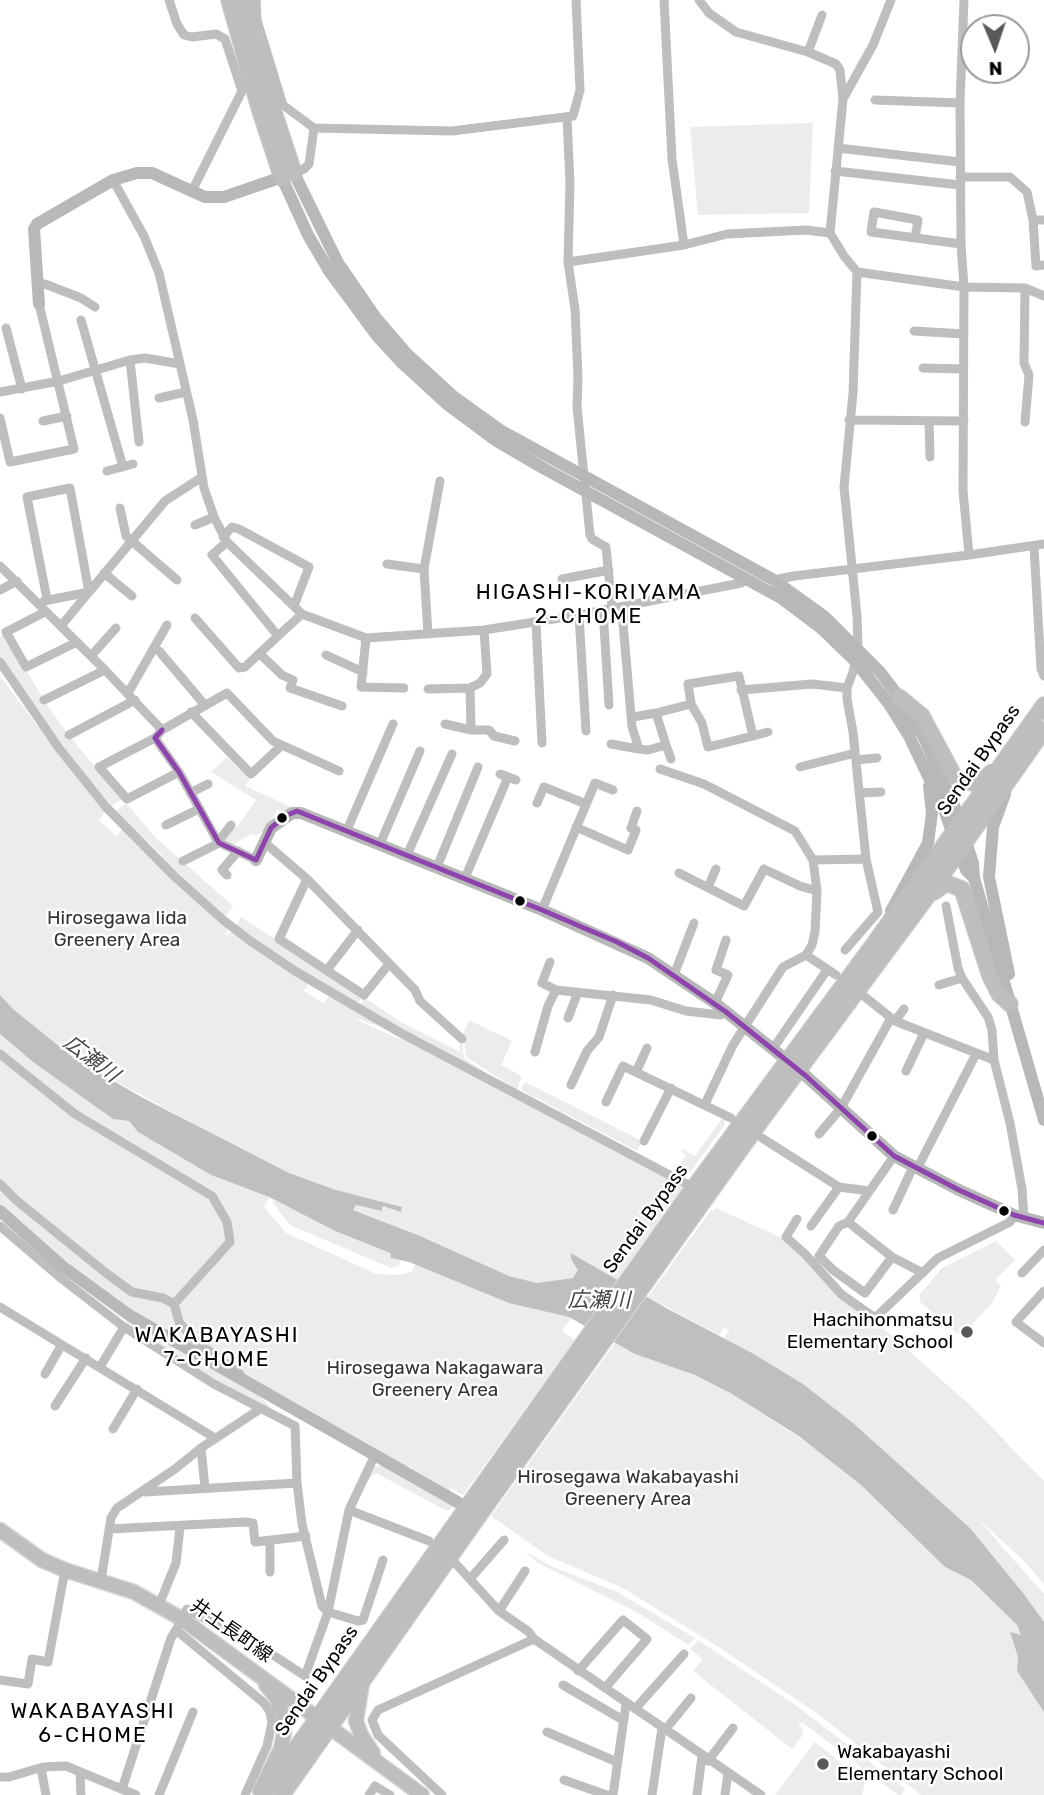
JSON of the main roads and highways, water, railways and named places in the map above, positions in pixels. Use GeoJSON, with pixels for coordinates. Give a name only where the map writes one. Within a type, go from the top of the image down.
{"type":"FeatureCollection","features":[{"type":"Feature","properties":{"kind":"highway"},"geometry":{"type":"LineString","coordinates":[[221,0],[243,33]]}},
{"type":"Feature","properties":{"kind":"highway"},"geometry":{"type":"LineString","coordinates":[[229,0],[243,33],[288,175]]}},
{"type":"Feature","properties":{"kind":"highway"},"geometry":{"type":"LineString","coordinates":[[240,0],[243,33]]}},
{"type":"Feature","properties":{"kind":"highway"},"geometry":{"type":"LineString","coordinates":[[899,696],[922,716],[949,768],[959,779],[967,783],[978,782],[1005,759]]}},
{"type":"Feature","properties":{"kind":"highway","name":"Sendai Bypass"},"geometry":{"type":"LineString","coordinates":[[695,1195],[924,901],[1005,759],[1044,705]]}},
{"type":"Feature","properties":{"kind":"highway","name":"Sendai Bypass"},"geometry":{"type":"LineString","coordinates":[[282,1795],[292,1788],[324,1722],[473,1506],[890,922],[1011,777],[1044,730]]}},
{"type":"Feature","properties":{"kind":"highway"},"geometry":{"type":"LineString","coordinates":[[924,901],[946,883],[962,889],[989,976],[999,994],[1008,998]]}},
{"type":"Feature","properties":{"kind":"highway","name":"Sendai Bypass"},"geometry":{"type":"LineString","coordinates":[[260,1795],[363,1681],[473,1506]]}},
{"type":"Feature","properties":{"kind":"main road","name":"井土長町線"},"geometry":{"type":"LineString","coordinates":[[0,1530],[42,1560],[134,1592],[159,1605],[179,1625],[257,1673],[383,1765],[421,1788]]}},
{"type":"Feature","properties":{"kind":"main road"},"geometry":{"type":"LineString","coordinates":[[257,1673],[279,1705],[284,1733],[281,1748],[260,1795]]}},
{"type":"Feature","properties":{"kind":"main road"},"geometry":{"type":"LineString","coordinates":[[363,1681],[356,1721],[368,1747],[383,1765]]}},
{"type":"Feature","properties":{"kind":"water","name":"広瀬川"},"geometry":{"type":"Polygon","coordinates":[[[0,995],[13,1009],[75,1059],[145,1099],[289,1173],[336,1190],[402,1207],[401,1212],[383,1206],[382,1211],[356,1205],[353,1210],[420,1236],[509,1276],[537,1283],[573,1278],[578,1270],[571,1259],[571,1253],[803,1384],[853,1423],[970,1528],[1023,1593],[1044,1622],[1044,1712],[1017,1671],[1018,1657],[1010,1632],[1021,1635],[1017,1625],[971,1580],[945,1567],[861,1485],[800,1437],[732,1394],[695,1375],[635,1354],[569,1317],[509,1303],[409,1262],[391,1258],[390,1253],[335,1231],[269,1197],[211,1175],[138,1132],[129,1121],[113,1119],[33,1062],[0,1034],[0,995]]]}},
{"type":"Feature","properties":{"kind":"place","name":"Hachihonmatsu Elementary School"},"geometry":{"type":"Point","coordinates":[967,1332]}},
{"type":"Feature","properties":{"kind":"place","name":"Wakabayashi Elementary School"},"geometry":{"type":"Point","coordinates":[823,1764]}},
{"type":"Feature","properties":{"kind":"district","name":"HIGASHI-KORIYAMA 2-CHOME"},"geometry":{"type":"Point","coordinates":[589,605]}},
{"type":"Feature","properties":{"kind":"district","name":"WAKABAYASHI 7-CHOME"},"geometry":{"type":"Point","coordinates":[217,1348]}},
{"type":"Feature","properties":{"kind":"district","name":"WAKABAYASHI 6-CHOME"},"geometry":{"type":"Point","coordinates":[93,1724]}},
{"type":"Feature","properties":{"kind":"park label","name":"Hirosegawa Iida Greenery Area"},"geometry":{"type":"Point","coordinates":[117,930]}},
{"type":"Feature","properties":{"kind":"park label","name":"Hirosegawa Nakagawara Greenery Area"},"geometry":{"type":"Point","coordinates":[435,1380]}},
{"type":"Feature","properties":{"kind":"park label","name":"Hirosegawa Wakabayashi Greenery Area"},"geometry":{"type":"Point","coordinates":[628,1489]}}]}
